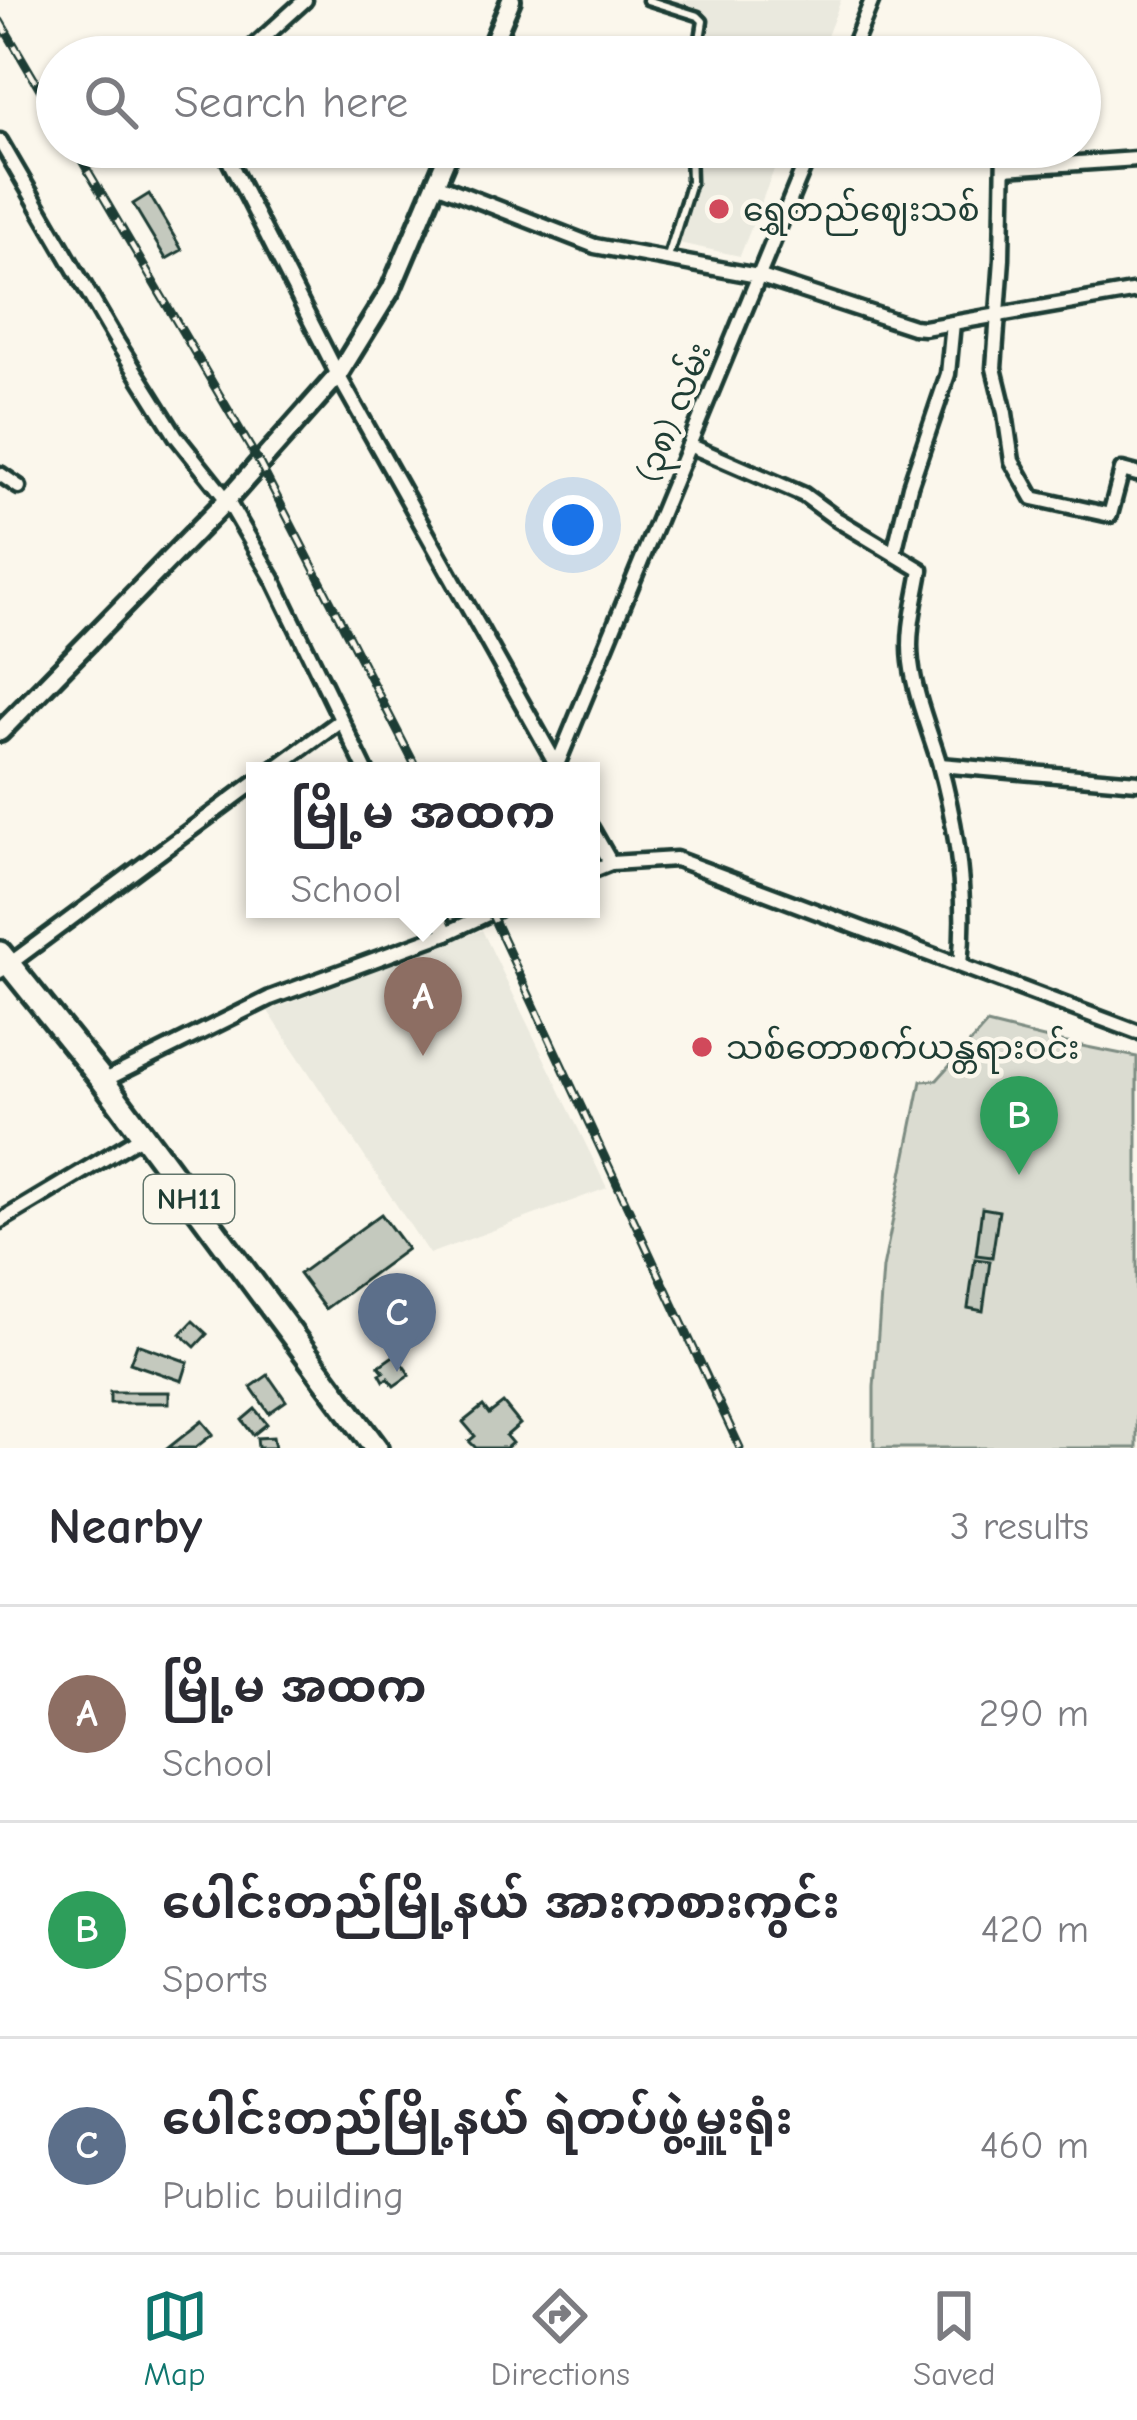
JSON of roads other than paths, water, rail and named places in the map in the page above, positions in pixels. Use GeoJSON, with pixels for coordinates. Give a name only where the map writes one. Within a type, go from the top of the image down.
{"type":"FeatureCollection","features":[{"type":"Feature","properties":{"kind":"highway","name":"NH11"},"geometry":{"type":"LineString","coordinates":[[3,962],[103,1081],[376,1448]]}},
{"type":"Feature","properties":{"kind":"street"},"geometry":{"type":"LineString","coordinates":[[265,36],[305,0]]}},
{"type":"Feature","properties":{"kind":"street"},"geometry":{"type":"LineString","coordinates":[[496,36],[511,0]]}},
{"type":"Feature","properties":{"kind":"street"},"geometry":{"type":"LineString","coordinates":[[857,36],[872,0]]}},
{"type":"Feature","properties":{"kind":"street"},"geometry":{"type":"LineString","coordinates":[[0,141],[164,417],[227,500],[273,579],[362,762]]}},
{"type":"Feature","properties":{"kind":"street"},"geometry":{"type":"LineString","coordinates":[[1101,161],[1137,159]]}},
{"type":"Feature","properties":{"kind":"street"},"geometry":{"type":"LineString","coordinates":[[233,168],[338,375],[555,762]]}},
{"type":"Feature","properties":{"kind":"street"},"geometry":{"type":"LineString","coordinates":[[0,732],[227,500],[338,375],[391,289],[442,168]]}},
{"type":"Feature","properties":{"kind":"street","name":"(၃၈) လမ်း"},"geometry":{"type":"LineString","coordinates":[[560,762],[803,168]]}},
{"type":"Feature","properties":{"kind":"street"},"geometry":{"type":"LineString","coordinates":[[1005,168],[994,368],[1012,461],[1034,498],[1110,515],[1122,470],[1137,474]]}},
{"type":"Feature","properties":{"kind":"street"},"geometry":{"type":"LineString","coordinates":[[436,184],[595,246],[758,277],[913,327],[1137,291]]}},
{"type":"Feature","properties":{"kind":"street"},"geometry":{"type":"LineString","coordinates":[[894,553],[910,486],[948,374],[952,323]]}},
{"type":"Feature","properties":{"kind":"street"},"geometry":{"type":"LineString","coordinates":[[689,445],[804,495],[920,570],[909,630],[911,667],[940,765],[959,861],[964,924],[960,965]]}},
{"type":"Feature","properties":{"kind":"street"},"geometry":{"type":"LineString","coordinates":[[0,474],[20,487]]}},
{"type":"Feature","properties":{"kind":"street"},"geometry":{"type":"LineString","coordinates":[[283,762],[341,720]]}},
{"type":"Feature","properties":{"kind":"street"},"geometry":{"type":"LineString","coordinates":[[940,765],[1137,782]]}},
{"type":"Feature","properties":{"kind":"street"},"geometry":{"type":"LineString","coordinates":[[3,962],[246,788]]}},
{"type":"Feature","properties":{"kind":"street"},"geometry":{"type":"LineString","coordinates":[[600,845],[610,863]]}},
{"type":"Feature","properties":{"kind":"street"},"geometry":{"type":"LineString","coordinates":[[600,867],[676,859],[1137,1032]]}},
{"type":"Feature","properties":{"kind":"street"},"geometry":{"type":"LineString","coordinates":[[440,918],[447,933]]}},
{"type":"Feature","properties":{"kind":"street"},"geometry":{"type":"LineString","coordinates":[[103,1081],[271,998],[479,918]]}},
{"type":"Feature","properties":{"kind":"street"},"geometry":{"type":"LineString","coordinates":[[0,1221],[142,1136]]}},
{"type":"Feature","properties":{"kind":"lane"},"geometry":{"type":"LineString","coordinates":[[647,0],[698,16],[703,21],[700,36]]}},
{"type":"Feature","properties":{"kind":"lane"},"geometry":{"type":"LineString","coordinates":[[667,260],[683,215],[690,168]]}},
{"type":"Feature","properties":{"kind":"railway"},"geometry":{"type":"LineString","coordinates":[[0,21],[36,82]]}},
{"type":"Feature","properties":{"kind":"railway"},"geometry":{"type":"LineString","coordinates":[[86,168],[260,464],[413,762]]}},
{"type":"Feature","properties":{"kind":"railway"},"geometry":{"type":"LineString","coordinates":[[493,918],[740,1448]]}},
{"type":"Feature","properties":{"kind":"place","name":"ရွှေတည်ဈေးသစ်"},"geometry":{"type":"Point","coordinates":[719,209]}},
{"type":"Feature","properties":{"kind":"place","name":"သစ်တောစက်ယန္တရားဝင်း"},"geometry":{"type":"Point","coordinates":[702,1047]}},
{"type":"Feature","properties":{"kind":"place","name":"မြို့မ အထက"},"geometry":{"type":"Point","coordinates":[423,1056]}},
{"type":"Feature","properties":{"kind":"place","name":"‌ပေါင်းတည်မြို့နယ် အားကစားကွင်း"},"geometry":{"type":"Point","coordinates":[1019,1175]}},
{"type":"Feature","properties":{"kind":"place","name":"ပေါင်းတည်မြို့နယ် ရဲတပ်ဖွဲ့မှူးရုံး"},"geometry":{"type":"Point","coordinates":[397,1372]}}]}
